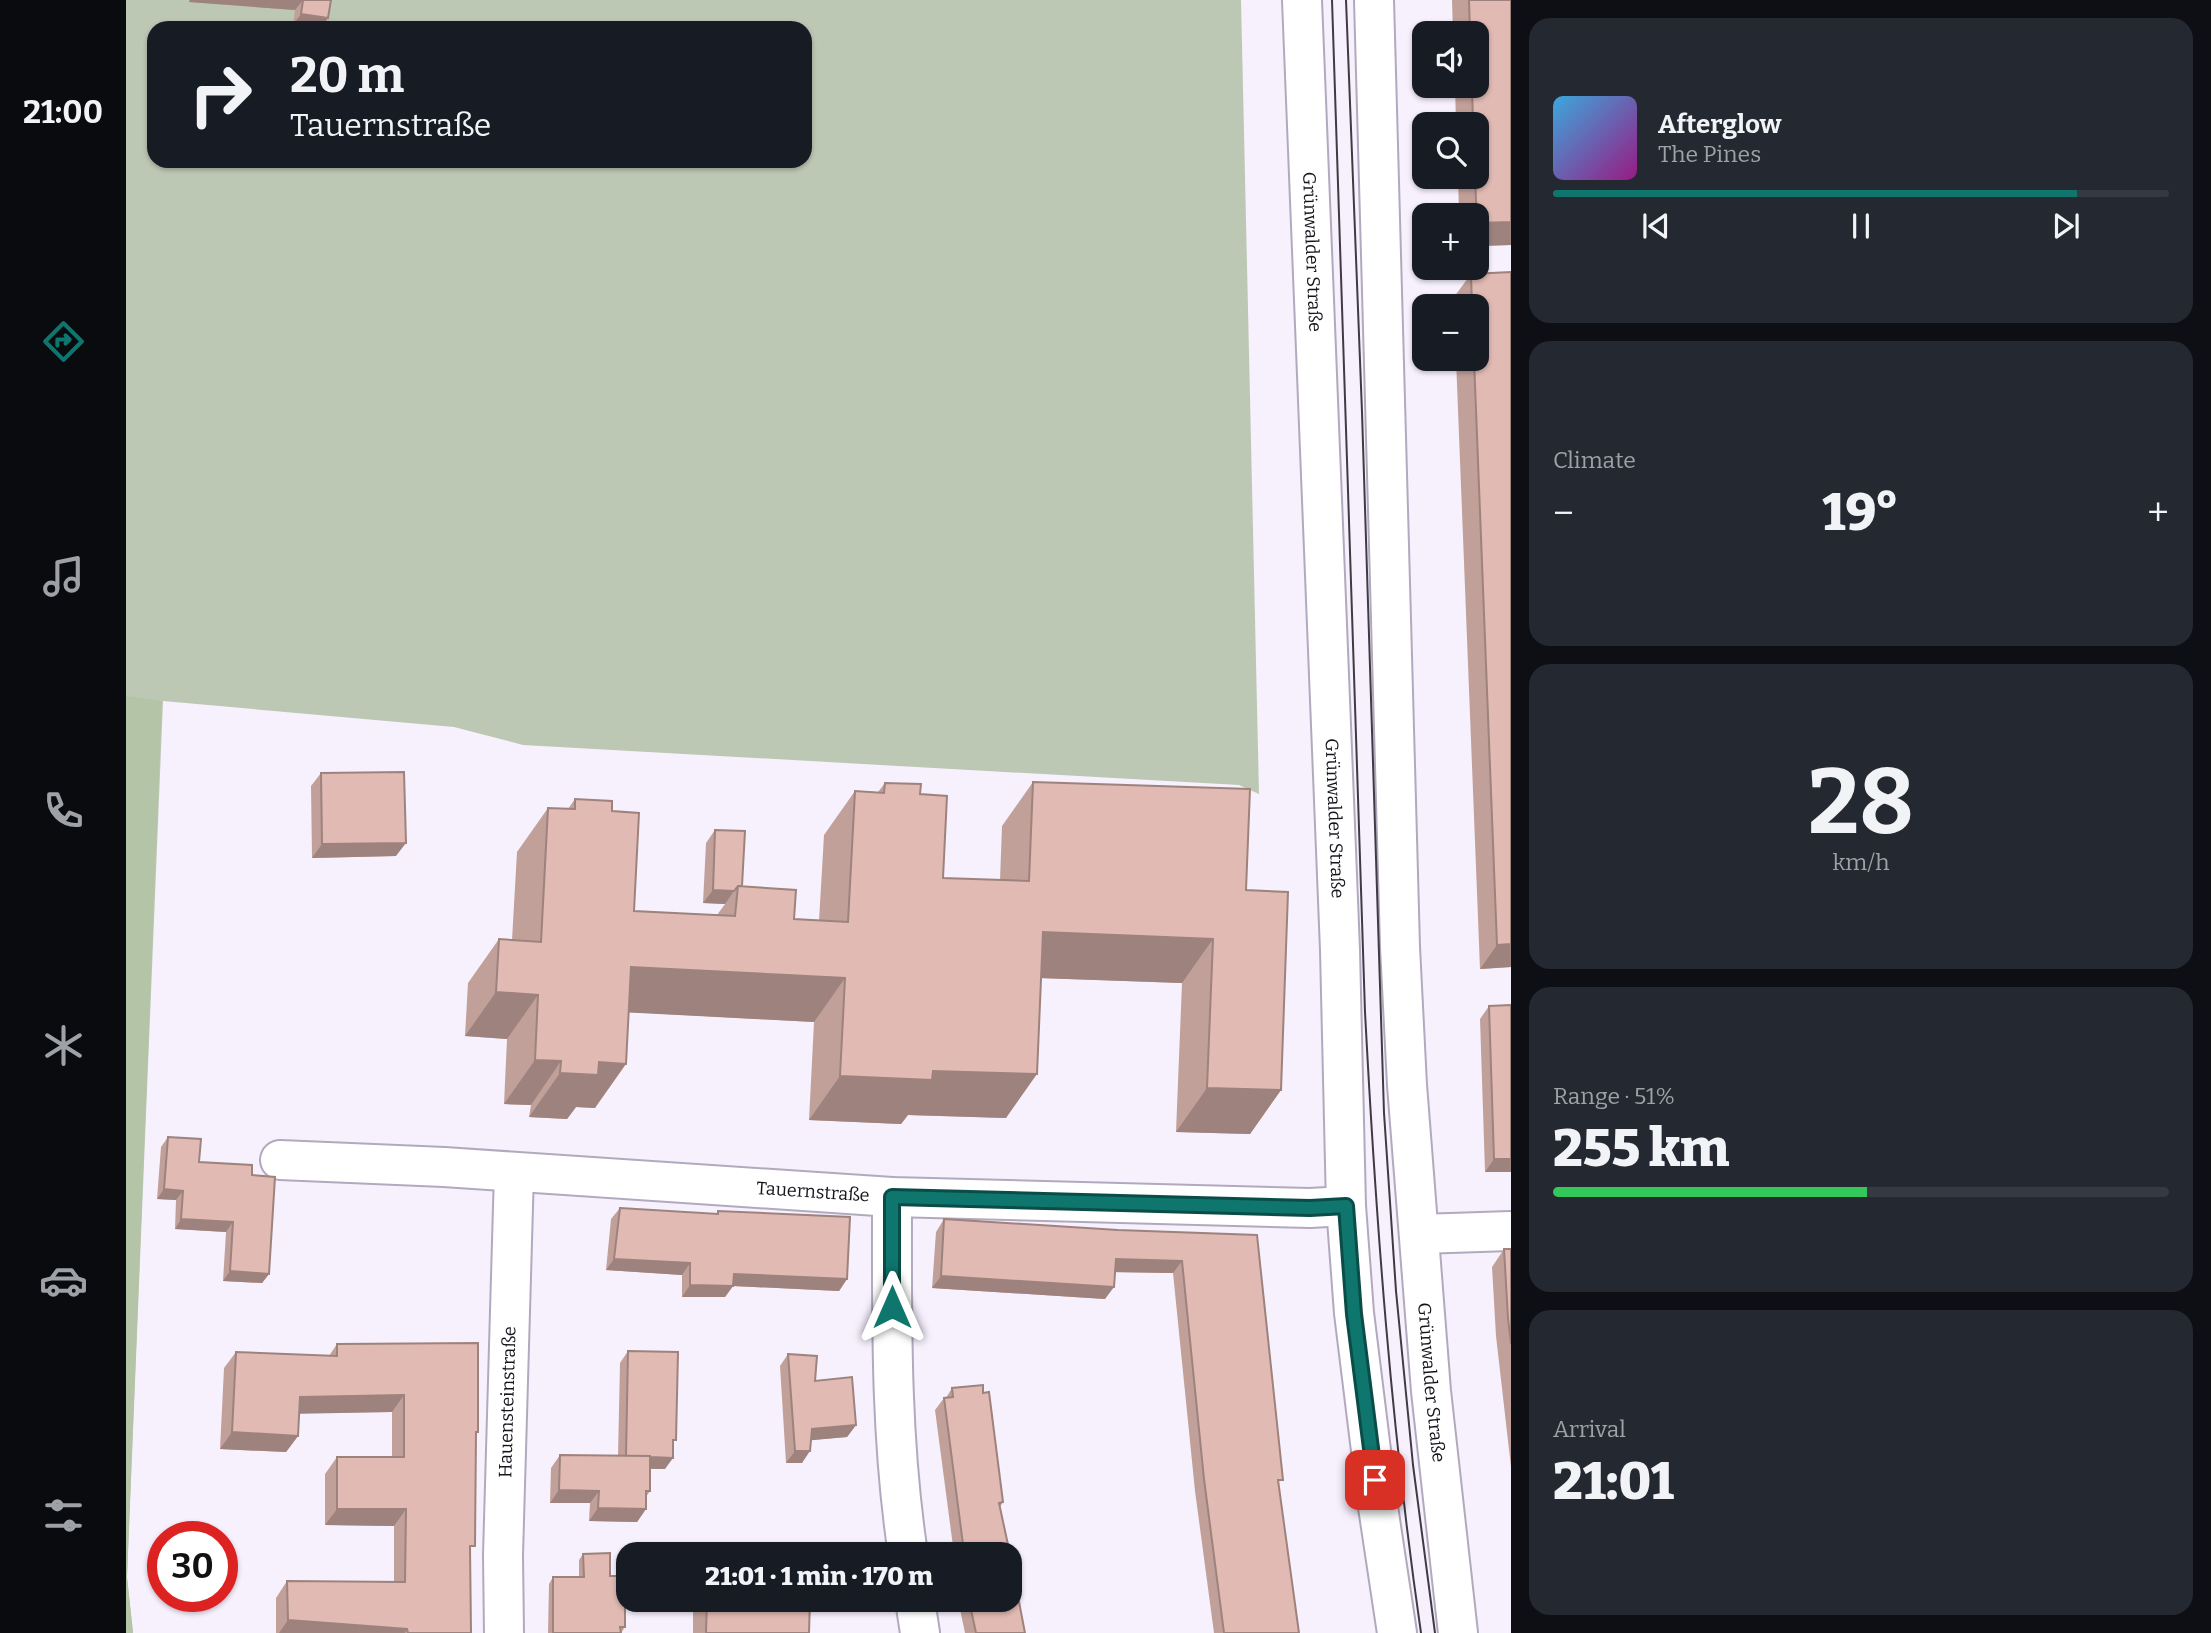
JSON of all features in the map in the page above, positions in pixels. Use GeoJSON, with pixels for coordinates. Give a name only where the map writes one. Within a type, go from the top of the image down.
{"type":"FeatureCollection","features":[{"type":"Feature","properties":{"kind":"main road","name":"Grünwalder Straße"},"geometry":{"type":"LineString","coordinates":[[1302,0],[1340,950],[1346,1206],[1354,1314],[1397,1633]]}},
{"type":"Feature","properties":{"kind":"main road","name":"Grünwalder Straße"},"geometry":{"type":"LineString","coordinates":[[1374,0],[1400,947],[1407,1085],[1433,1418],[1458,1633]]}},
{"type":"Feature","properties":{"kind":"main road","name":"Tauernstraße"},"geometry":{"type":"LineString","coordinates":[[280,1160],[444,1167],[892,1197],[1310,1208],[1346,1206]]}},
{"type":"Feature","properties":{"kind":"main road","name":"Hauensteinstraße"},"geometry":{"type":"LineString","coordinates":[[504,1633],[503,1555],[514,1172]]}},
{"type":"Feature","properties":{"kind":"main road"},"geometry":{"type":"LineString","coordinates":[[892,1197],[892,1389],[900,1501],[906,1542]]}},
{"type":"Feature","properties":{"kind":"main road"},"geometry":{"type":"LineString","coordinates":[[1420,1234],[1511,1231]]}},
{"type":"Feature","properties":{"kind":"main road"},"geometry":{"type":"LineString","coordinates":[[917,1612],[920,1633]]}},
{"type":"Feature","properties":{"kind":"green space"},"geometry":{"type":"Polygon","coordinates":[[[126,0],[1241,0],[1259,794],[1239,785],[523,745],[454,727],[163,701],[127,1577],[133,1633],[126,1633],[126,0]]]}},
{"type":"Feature","properties":{"kind":"green space"},"geometry":{"type":"Polygon","coordinates":[[[126,696],[162,701],[127,1577],[133,1633],[126,1633],[126,696]]]}},
{"type":"Feature","properties":{"kind":"building"},"geometry":{"type":"Polygon","coordinates":[[[303,0],[331,0],[328,18],[301,14],[303,0]]]}},
{"type":"Feature","properties":{"kind":"building"},"geometry":{"type":"Polygon","coordinates":[[[1469,0],[1511,0],[1511,222],[1489,223],[1489,203],[1476,203],[1476,189],[1489,189],[1489,112],[1473,112],[1472,98],[1489,98],[1489,21],[1470,21],[1469,0]]]}},
{"type":"Feature","properties":{"kind":"building"},"geometry":{"type":"Polygon","coordinates":[[[1511,272],[1511,944],[1497,945],[1474,371],[1489,371],[1489,294],[1472,294],[1471,280],[1489,280],[1489,273],[1511,272]]]}},
{"type":"Feature","properties":{"kind":"building"},"geometry":{"type":"Polygon","coordinates":[[[404,772],[406,843],[322,844],[321,773],[404,772]]]}},
{"type":"Feature","properties":{"kind":"building"},"geometry":{"type":"Polygon","coordinates":[[[1033,782],[1250,789],[1246,890],[1288,892],[1281,1090],[1207,1088],[1213,939],[1043,932],[1037,1074],[933,1071],[932,1080],[840,1076],[845,978],[631,967],[626,1064],[599,1062],[598,1075],[560,1073],[561,1061],[535,1060],[538,995],[496,992],[499,939],[541,942],[548,808],[575,809],[575,799],[612,801],[612,811],[639,813],[634,911],[735,916],[738,886],[796,890],[794,919],[848,922],[855,791],[884,793],[885,783],[921,784],[920,794],[947,796],[943,878],[1029,881],[1033,782]]]}},
{"type":"Feature","properties":{"kind":"building"},"geometry":{"type":"Polygon","coordinates":[[[715,830],[745,831],[742,886],[738,886],[734,891],[713,890],[715,830]]]}},
{"type":"Feature","properties":{"kind":"building"},"geometry":{"type":"Polygon","coordinates":[[[1511,1005],[1511,1159],[1494,1159],[1489,1006],[1511,1005]]]}},
{"type":"Feature","properties":{"kind":"building"},"geometry":{"type":"Polygon","coordinates":[[[168,1137],[201,1139],[199,1162],[252,1165],[252,1175],[275,1177],[269,1274],[230,1271],[233,1222],[181,1219],[183,1191],[164,1189],[168,1137]]]}},
{"type":"Feature","properties":{"kind":"building"},"geometry":{"type":"Polygon","coordinates":[[[620,1208],[718,1214],[718,1211],[850,1217],[847,1279],[734,1274],[733,1286],[690,1285],[690,1263],[614,1259],[620,1208]]]}},
{"type":"Feature","properties":{"kind":"building"},"geometry":{"type":"Polygon","coordinates":[[[944,1219],[1118,1230],[1257,1235],[1283,1480],[1278,1480],[1299,1633],[1224,1633],[1204,1479],[1182,1261],[1116,1259],[1114,1287],[941,1276],[944,1219]]]}},
{"type":"Feature","properties":{"kind":"building"},"geometry":{"type":"Polygon","coordinates":[[[1504,1249],[1511,1249],[1511,1344],[1508,1318],[1504,1249]]]}},
{"type":"Feature","properties":{"kind":"building"},"geometry":{"type":"Polygon","coordinates":[[[478,1343],[475,1546],[470,1546],[471,1633],[408,1633],[407,1629],[288,1620],[287,1581],[405,1582],[406,1509],[337,1509],[337,1457],[404,1457],[404,1395],[300,1397],[298,1436],[232,1432],[236,1352],[337,1356],[337,1344],[478,1343]]]}},
{"type":"Feature","properties":{"kind":"building"},"geometry":{"type":"Polygon","coordinates":[[[628,1351],[678,1352],[676,1440],[673,1440],[673,1458],[626,1456],[628,1351]]]}},
{"type":"Feature","properties":{"kind":"building"},"geometry":{"type":"Polygon","coordinates":[[[788,1354],[817,1356],[815,1381],[852,1377],[856,1425],[812,1429],[810,1451],[795,1451],[788,1354]]]}},
{"type":"Feature","properties":{"kind":"building"},"geometry":{"type":"Polygon","coordinates":[[[983,1385],[983,1393],[989,1392],[1003,1502],[999,1503],[1007,1542],[963,1542],[944,1398],[953,1397],[952,1388],[983,1385]]]}},
{"type":"Feature","properties":{"kind":"building"},"geometry":{"type":"Polygon","coordinates":[[[560,1455],[650,1456],[650,1491],[646,1491],[646,1509],[598,1508],[599,1491],[559,1490],[560,1455]]]}},
{"type":"Feature","properties":{"kind":"building"},"geometry":{"type":"Polygon","coordinates":[[[610,1553],[610,1576],[616,1576],[616,1612],[625,1612],[625,1627],[620,1627],[621,1633],[553,1633],[553,1577],[584,1577],[583,1554],[610,1553]]]}},
{"type":"Feature","properties":{"kind":"building"},"geometry":{"type":"Polygon","coordinates":[[[707,1612],[810,1612],[809,1633],[706,1633],[707,1612]]]}},
{"type":"Feature","properties":{"kind":"building"},"geometry":{"type":"Polygon","coordinates":[[[972,1612],[1021,1612],[1025,1633],[976,1633],[972,1612]]]}},
{"type":"Feature","properties":{"kind":"tram line"},"geometry":{"type":"LineString","coordinates":[[1332,0],[1365,1012],[1386,1323],[1401,1478],[1421,1633]]}},
{"type":"Feature","properties":{"kind":"tram line"},"geometry":{"type":"LineString","coordinates":[[1346,0],[1384,1113],[1396,1291],[1413,1465],[1435,1633]]}},
{"type":"Feature","properties":{"kind":"route"},"geometry":{"type":"LineString","coordinates":[[892,1307],[892,1197],[1310,1208],[1346,1206],[1354,1314],[1375,1480]]}}]}
